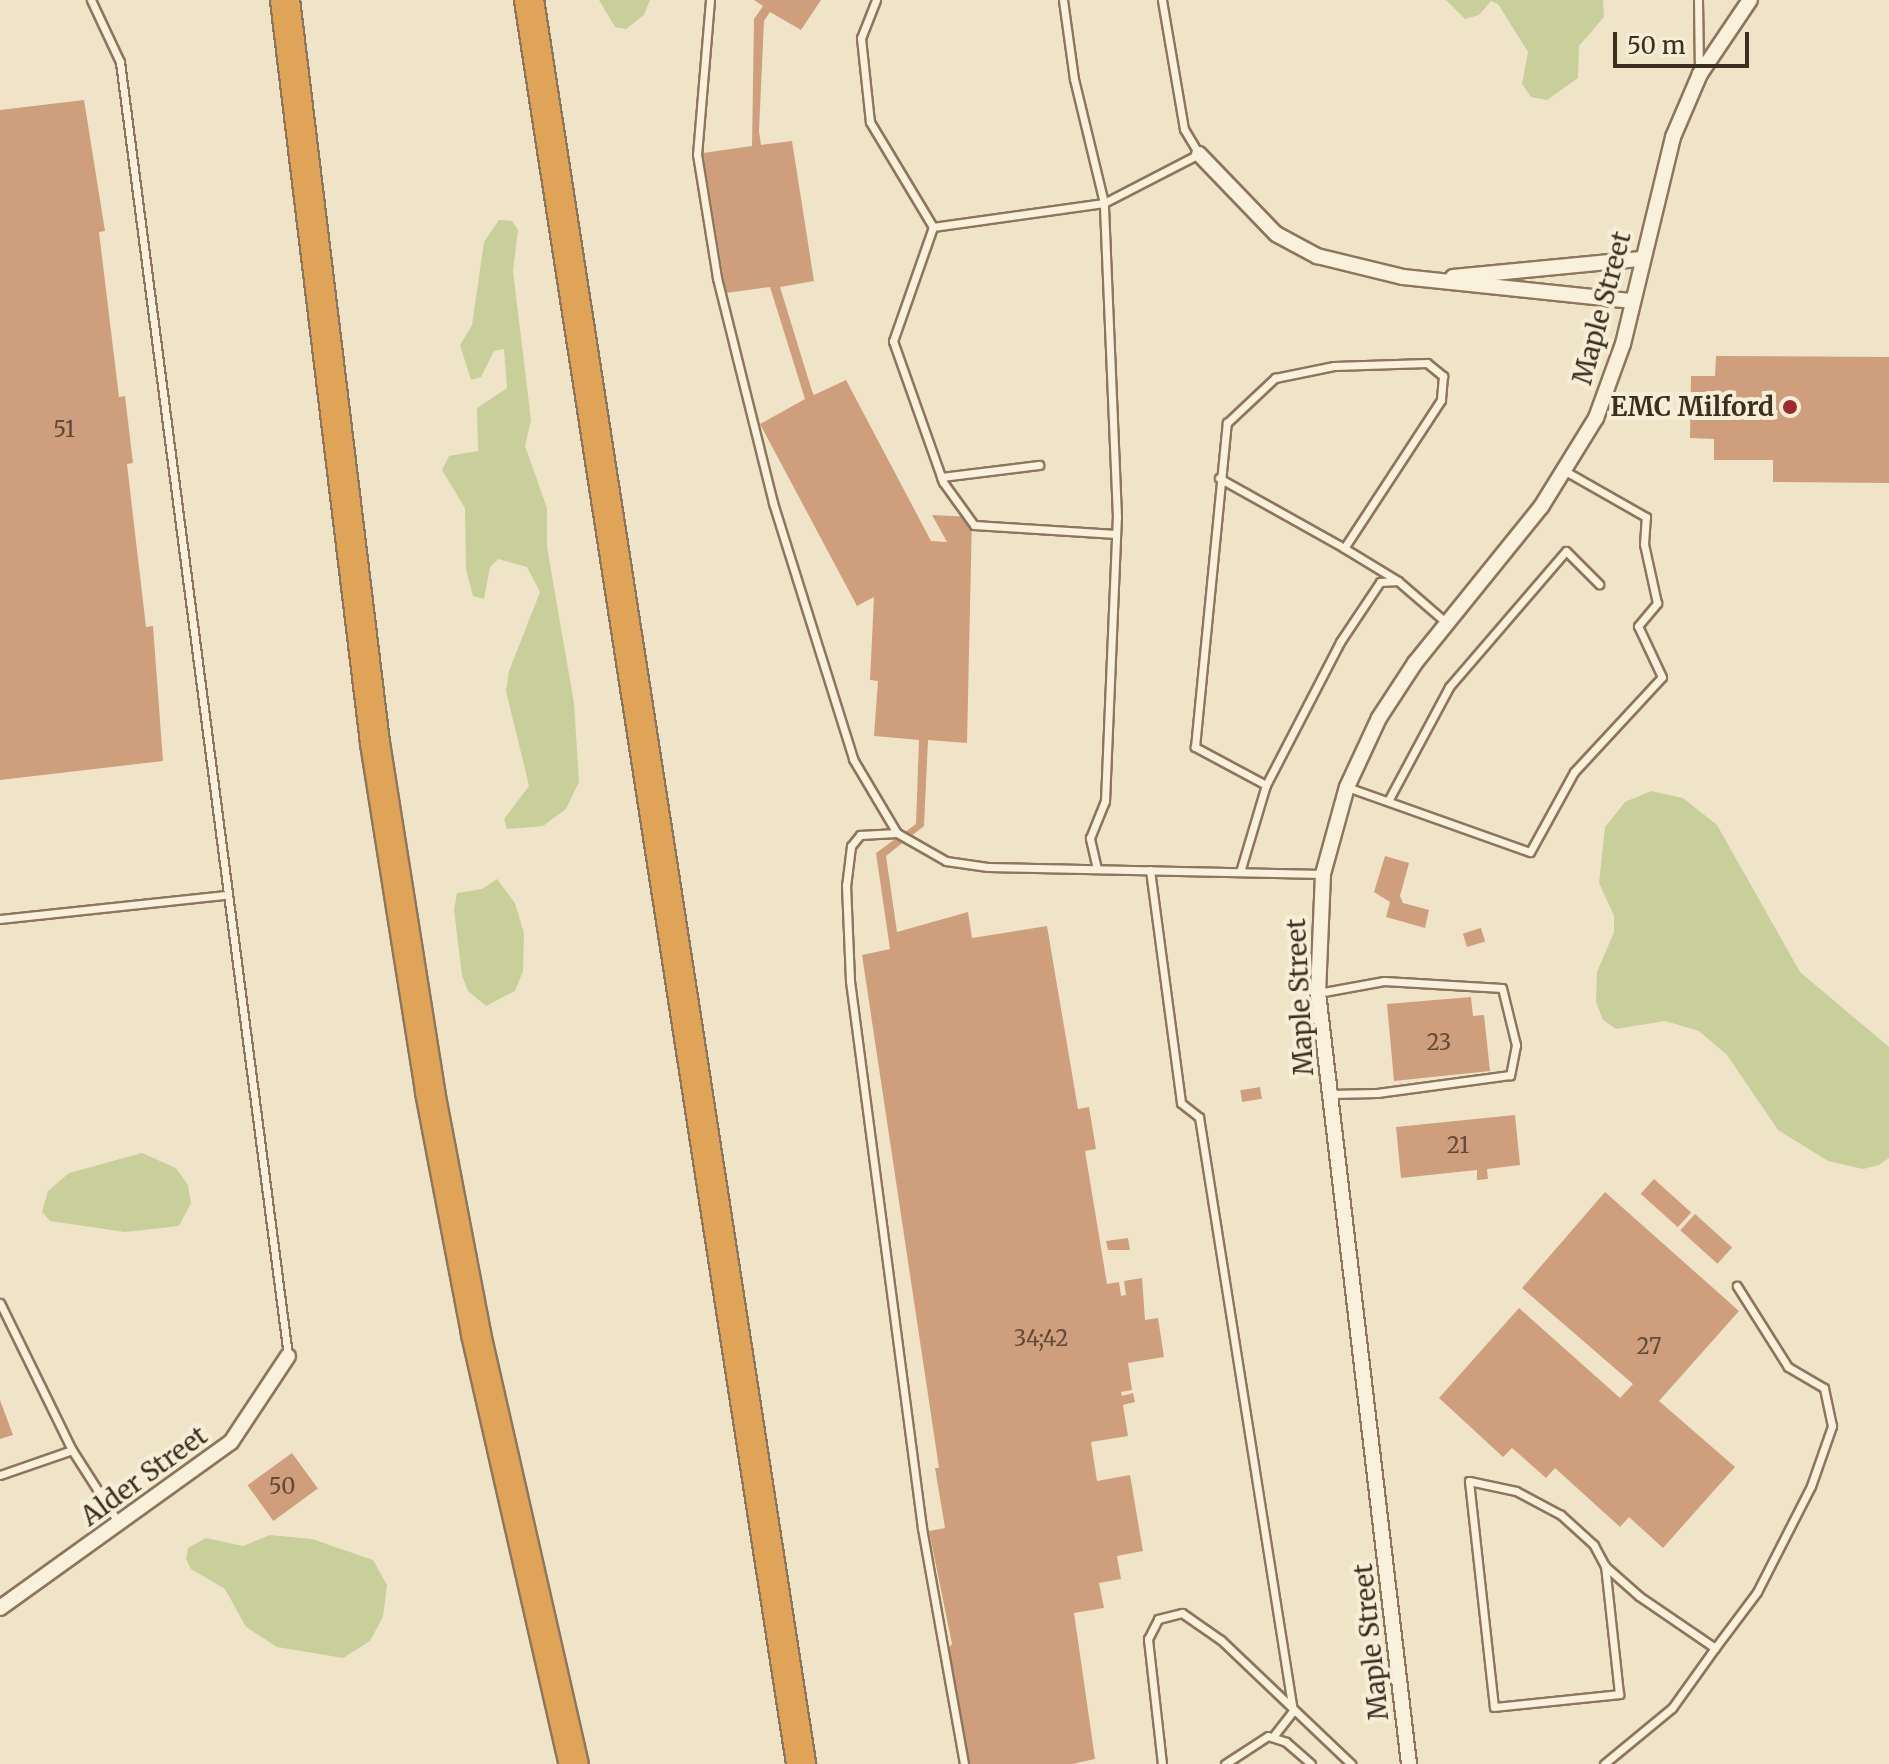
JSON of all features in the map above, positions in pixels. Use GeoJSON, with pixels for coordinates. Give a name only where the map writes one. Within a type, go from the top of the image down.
{"type":"FeatureCollection","features":[{"type":"Feature","properties":{"kind":"highway"},"geometry":{"type":"LineString","coordinates":[[285,0],[375,743],[430,1092],[479,1350],[574,1764]]}},
{"type":"Feature","properties":{"kind":"highway"},"geometry":{"type":"LineString","coordinates":[[529,0],[801,1764]]}},
{"type":"Feature","properties":{"kind":"street","name":"Maple Street"},"geometry":{"type":"LineString","coordinates":[[1409,1764],[1318,993],[1323,874],[1347,787],[1400,684],[1565,471],[1606,394],[1633,301],[1669,148],[1700,74],[1750,0]]}},
{"type":"Feature","properties":{"kind":"street"},"geometry":{"type":"LineString","coordinates":[[1199,154],[1256,216],[1297,248],[1359,269],[1433,281],[1633,301]]}},
{"type":"Feature","properties":{"kind":"street"},"geometry":{"type":"LineString","coordinates":[[1433,281],[1641,259]]}},
{"type":"Feature","properties":{"kind":"street","name":"Alder Street"},"geometry":{"type":"LineString","coordinates":[[0,1608],[231,1442],[288,1356]]}},
{"type":"Feature","properties":{"kind":"lane"},"geometry":{"type":"LineString","coordinates":[[91,0],[120,62],[225,895],[288,1356]]}},
{"type":"Feature","properties":{"kind":"lane"},"geometry":{"type":"LineString","coordinates":[[710,0],[697,154],[717,278],[773,503],[853,759],[897,833],[946,861],[988,867],[1323,874]]}},
{"type":"Feature","properties":{"kind":"lane"},"geometry":{"type":"LineString","coordinates":[[876,0],[861,38],[870,122],[933,227]]}},
{"type":"Feature","properties":{"kind":"lane"},"geometry":{"type":"LineString","coordinates":[[1063,0],[1074,79],[1104,203],[1116,534],[1105,801],[1090,838],[1097,869]]}},
{"type":"Feature","properties":{"kind":"lane"},"geometry":{"type":"LineString","coordinates":[[933,227],[1104,203],[1199,154],[1184,129],[1162,0]]}},
{"type":"Feature","properties":{"kind":"lane"},"geometry":{"type":"LineString","coordinates":[[1698,0],[1700,74]]}},
{"type":"Feature","properties":{"kind":"lane"},"geometry":{"type":"LineString","coordinates":[[933,227],[893,341],[941,477],[974,525],[1116,534]]}},
{"type":"Feature","properties":{"kind":"lane"},"geometry":{"type":"LineString","coordinates":[[1266,785],[1195,747],[1219,478],[1227,423],[1275,378],[1334,366],[1427,363],[1443,376],[1441,400],[1344,548]]}},
{"type":"Feature","properties":{"kind":"lane"},"geometry":{"type":"LineString","coordinates":[[941,477],[1039,465]]}},
{"type":"Feature","properties":{"kind":"lane"},"geometry":{"type":"LineString","coordinates":[[1347,787],[1530,852],[1574,772],[1662,677],[1638,626],[1657,603],[1644,544],[1646,517],[1565,471]]}},
{"type":"Feature","properties":{"kind":"lane"},"geometry":{"type":"LineString","coordinates":[[1219,478],[1398,581],[1448,624]]}},
{"type":"Feature","properties":{"kind":"lane"},"geometry":{"type":"LineString","coordinates":[[1388,801],[1449,687],[1566,551],[1599,584]]}},
{"type":"Feature","properties":{"kind":"lane"},"geometry":{"type":"LineString","coordinates":[[1240,872],[1266,785],[1340,642],[1380,582],[1398,581]]}},
{"type":"Feature","properties":{"kind":"lane"},"geometry":{"type":"LineString","coordinates":[[897,833],[860,835],[851,846],[846,885],[850,981],[922,1528],[964,1764]]}},
{"type":"Feature","properties":{"kind":"lane"},"geometry":{"type":"LineString","coordinates":[[1150,870],[1181,1103],[1199,1117],[1293,1711],[1273,1737],[1255,1741],[1225,1764]]}},
{"type":"Feature","properties":{"kind":"lane"},"geometry":{"type":"LineString","coordinates":[[0,919],[225,895]]}},
{"type":"Feature","properties":{"kind":"lane"},"geometry":{"type":"LineString","coordinates":[[1318,993],[1384,981],[1502,988],[1516,1045],[1510,1075],[1377,1093],[1330,1094]]}},
{"type":"Feature","properties":{"kind":"lane"},"geometry":{"type":"LineString","coordinates":[[1604,1764],[1672,1708],[1757,1592],[1811,1486],[1832,1426],[1824,1388],[1788,1367],[1737,1286]]}},
{"type":"Feature","properties":{"kind":"lane"},"geometry":{"type":"LineString","coordinates":[[0,1303],[72,1450],[119,1524]]}},
{"type":"Feature","properties":{"kind":"lane"},"geometry":{"type":"LineString","coordinates":[[0,1475],[72,1450]]}},
{"type":"Feature","properties":{"kind":"lane"},"geometry":{"type":"LineString","coordinates":[[1605,1566],[1619,1694],[1494,1707],[1469,1481],[1516,1491],[1561,1515],[1594,1545],[1605,1566],[1715,1648]]}},
{"type":"Feature","properties":{"kind":"lane"},"geometry":{"type":"LineString","coordinates":[[1162,1764],[1147,1651],[1154,1624],[1165,1615],[1190,1616],[1351,1764]]}},
{"type":"Feature","properties":{"kind":"lane"},"geometry":{"type":"LineString","coordinates":[[1273,1737],[1311,1764]]}},
{"type":"Feature","properties":{"kind":"green space"},"geometry":{"type":"Polygon","coordinates":[[[599,0],[650,0],[644,15],[626,29],[615,27],[599,0]]]}},
{"type":"Feature","properties":{"kind":"green space"},"geometry":{"type":"Polygon","coordinates":[[[1446,0],[1603,0],[1604,17],[1579,46],[1578,78],[1547,100],[1531,97],[1522,84],[1528,52],[1498,4],[1491,1],[1479,15],[1465,19],[1446,0]]]}},
{"type":"Feature","properties":{"kind":"green space"},"geometry":{"type":"Polygon","coordinates":[[[499,220],[512,221],[518,230],[513,271],[531,420],[525,446],[547,508],[547,547],[574,703],[579,782],[566,809],[543,826],[507,829],[504,819],[529,786],[506,691],[509,671],[540,592],[527,567],[498,559],[490,567],[484,599],[473,596],[466,570],[465,508],[442,470],[449,456],[478,451],[477,408],[507,388],[504,349],[494,351],[481,377],[471,380],[460,345],[472,325],[484,242],[499,220]]]}},
{"type":"Feature","properties":{"kind":"green space"},"geometry":{"type":"Polygon","coordinates":[[[1651,791],[1683,798],[1717,825],[1800,972],[1889,1047],[1889,1158],[1879,1165],[1863,1169],[1828,1161],[1778,1130],[1727,1055],[1699,1031],[1665,1021],[1616,1029],[1603,1020],[1596,1002],[1597,972],[1614,932],[1614,916],[1599,883],[1605,827],[1625,802],[1651,791]]]}},
{"type":"Feature","properties":{"kind":"green space"},"geometry":{"type":"Polygon","coordinates":[[[497,879],[515,903],[524,933],[523,971],[515,991],[486,1006],[468,991],[462,976],[454,910],[457,893],[482,889],[497,879]]]}},
{"type":"Feature","properties":{"kind":"green space"},"geometry":{"type":"Polygon","coordinates":[[[142,1153],[176,1168],[188,1185],[191,1203],[179,1226],[125,1232],[50,1221],[42,1212],[48,1191],[69,1173],[142,1153]]]}},
{"type":"Feature","properties":{"kind":"green space"},"geometry":{"type":"Polygon","coordinates":[[[270,1535],[312,1539],[373,1560],[387,1585],[383,1617],[370,1641],[343,1658],[277,1647],[246,1627],[225,1589],[191,1569],[186,1559],[188,1548],[206,1538],[243,1546],[270,1535]]]}},
{"type":"Feature","properties":{"kind":"building"},"geometry":{"type":"Polygon","coordinates":[[[754,0],[821,0],[801,30],[770,12],[764,21],[759,131],[761,145],[792,141],[814,281],[780,287],[812,391],[814,395],[846,380],[931,541],[947,542],[932,515],[972,517],[967,743],[928,740],[924,826],[886,856],[897,932],[968,912],[972,938],[1047,926],[1078,1109],[1089,1107],[1096,1149],[1085,1151],[1107,1284],[1119,1282],[1121,1296],[1126,1295],[1124,1281],[1142,1278],[1145,1320],[1158,1318],[1164,1357],[1128,1363],[1132,1390],[1121,1392],[1122,1396],[1133,1393],[1135,1402],[1123,1405],[1128,1436],[1091,1442],[1097,1481],[1130,1475],[1143,1551],[1117,1556],[1121,1579],[1099,1583],[1104,1608],[1074,1613],[1095,1759],[1072,1764],[961,1764],[944,1653],[952,1644],[929,1531],[945,1528],[935,1468],[939,1468],[862,955],[890,949],[876,853],[916,824],[919,740],[874,736],[878,681],[870,680],[874,597],[857,606],[760,424],[805,399],[770,287],[726,293],[703,153],[752,146],[754,19],[763,6],[754,0]]]}},
{"type":"Feature","properties":{"kind":"building"},"geometry":{"type":"Polygon","coordinates":[[[84,100],[105,231],[99,232],[119,397],[125,396],[133,463],[127,464],[146,627],[153,626],[163,761],[0,780],[0,110],[84,100]]]}},
{"type":"Feature","properties":{"kind":"building","name":"EMC Milford"},"geometry":{"type":"Polygon","coordinates":[[[1716,356],[1889,357],[1889,483],[1773,482],[1773,460],[1714,460],[1714,439],[1690,438],[1691,376],[1715,376],[1716,356]]]}},
{"type":"Feature","properties":{"kind":"building"},"geometry":{"type":"Polygon","coordinates":[[[1385,856],[1409,863],[1400,896],[1403,903],[1429,910],[1425,928],[1386,917],[1390,902],[1374,892],[1385,856]]]}},
{"type":"Feature","properties":{"kind":"building"},"geometry":{"type":"Polygon","coordinates":[[[1481,928],[1485,941],[1467,947],[1463,934],[1481,928]]]}},
{"type":"Feature","properties":{"kind":"building"},"geometry":{"type":"Polygon","coordinates":[[[1471,997],[1473,1016],[1484,1015],[1490,1071],[1394,1081],[1387,1004],[1471,997]]]}},
{"type":"Feature","properties":{"kind":"building"},"geometry":{"type":"Polygon","coordinates":[[[1260,1087],[1262,1099],[1242,1102],[1240,1090],[1260,1087]]]}},
{"type":"Feature","properties":{"kind":"building"},"geometry":{"type":"Polygon","coordinates":[[[1515,1115],[1520,1165],[1487,1169],[1488,1179],[1477,1180],[1477,1170],[1401,1178],[1396,1127],[1515,1115]]]}},
{"type":"Feature","properties":{"kind":"building"},"geometry":{"type":"Polygon","coordinates":[[[1654,1179],[1691,1212],[1678,1227],[1641,1194],[1654,1179]]]}},
{"type":"Feature","properties":{"kind":"building"},"geometry":{"type":"Polygon","coordinates":[[[1605,1192],[1739,1311],[1659,1401],[1735,1467],[1663,1548],[1629,1517],[1620,1527],[1555,1468],[1546,1478],[1512,1448],[1503,1457],[1439,1398],[1519,1308],[1620,1398],[1633,1384],[1522,1288],[1605,1192]]]}},
{"type":"Feature","properties":{"kind":"building"},"geometry":{"type":"Polygon","coordinates":[[[1695,1214],[1732,1247],[1717,1264],[1680,1230],[1695,1214]]]}},
{"type":"Feature","properties":{"kind":"building"},"geometry":{"type":"Polygon","coordinates":[[[1128,1238],[1130,1250],[1108,1250],[1106,1241],[1128,1238]]]}},
{"type":"Feature","properties":{"kind":"building"},"geometry":{"type":"Polygon","coordinates":[[[0,1400],[13,1435],[0,1439],[0,1400]]]}},
{"type":"Feature","properties":{"kind":"building"},"geometry":{"type":"Polygon","coordinates":[[[292,1453],[318,1489],[273,1521],[248,1485],[292,1453]]]}},
{"type":"Feature","properties":{"kind":"place","name":"EMC Milford"},"geometry":{"type":"Point","coordinates":[1790,407]}}]}
